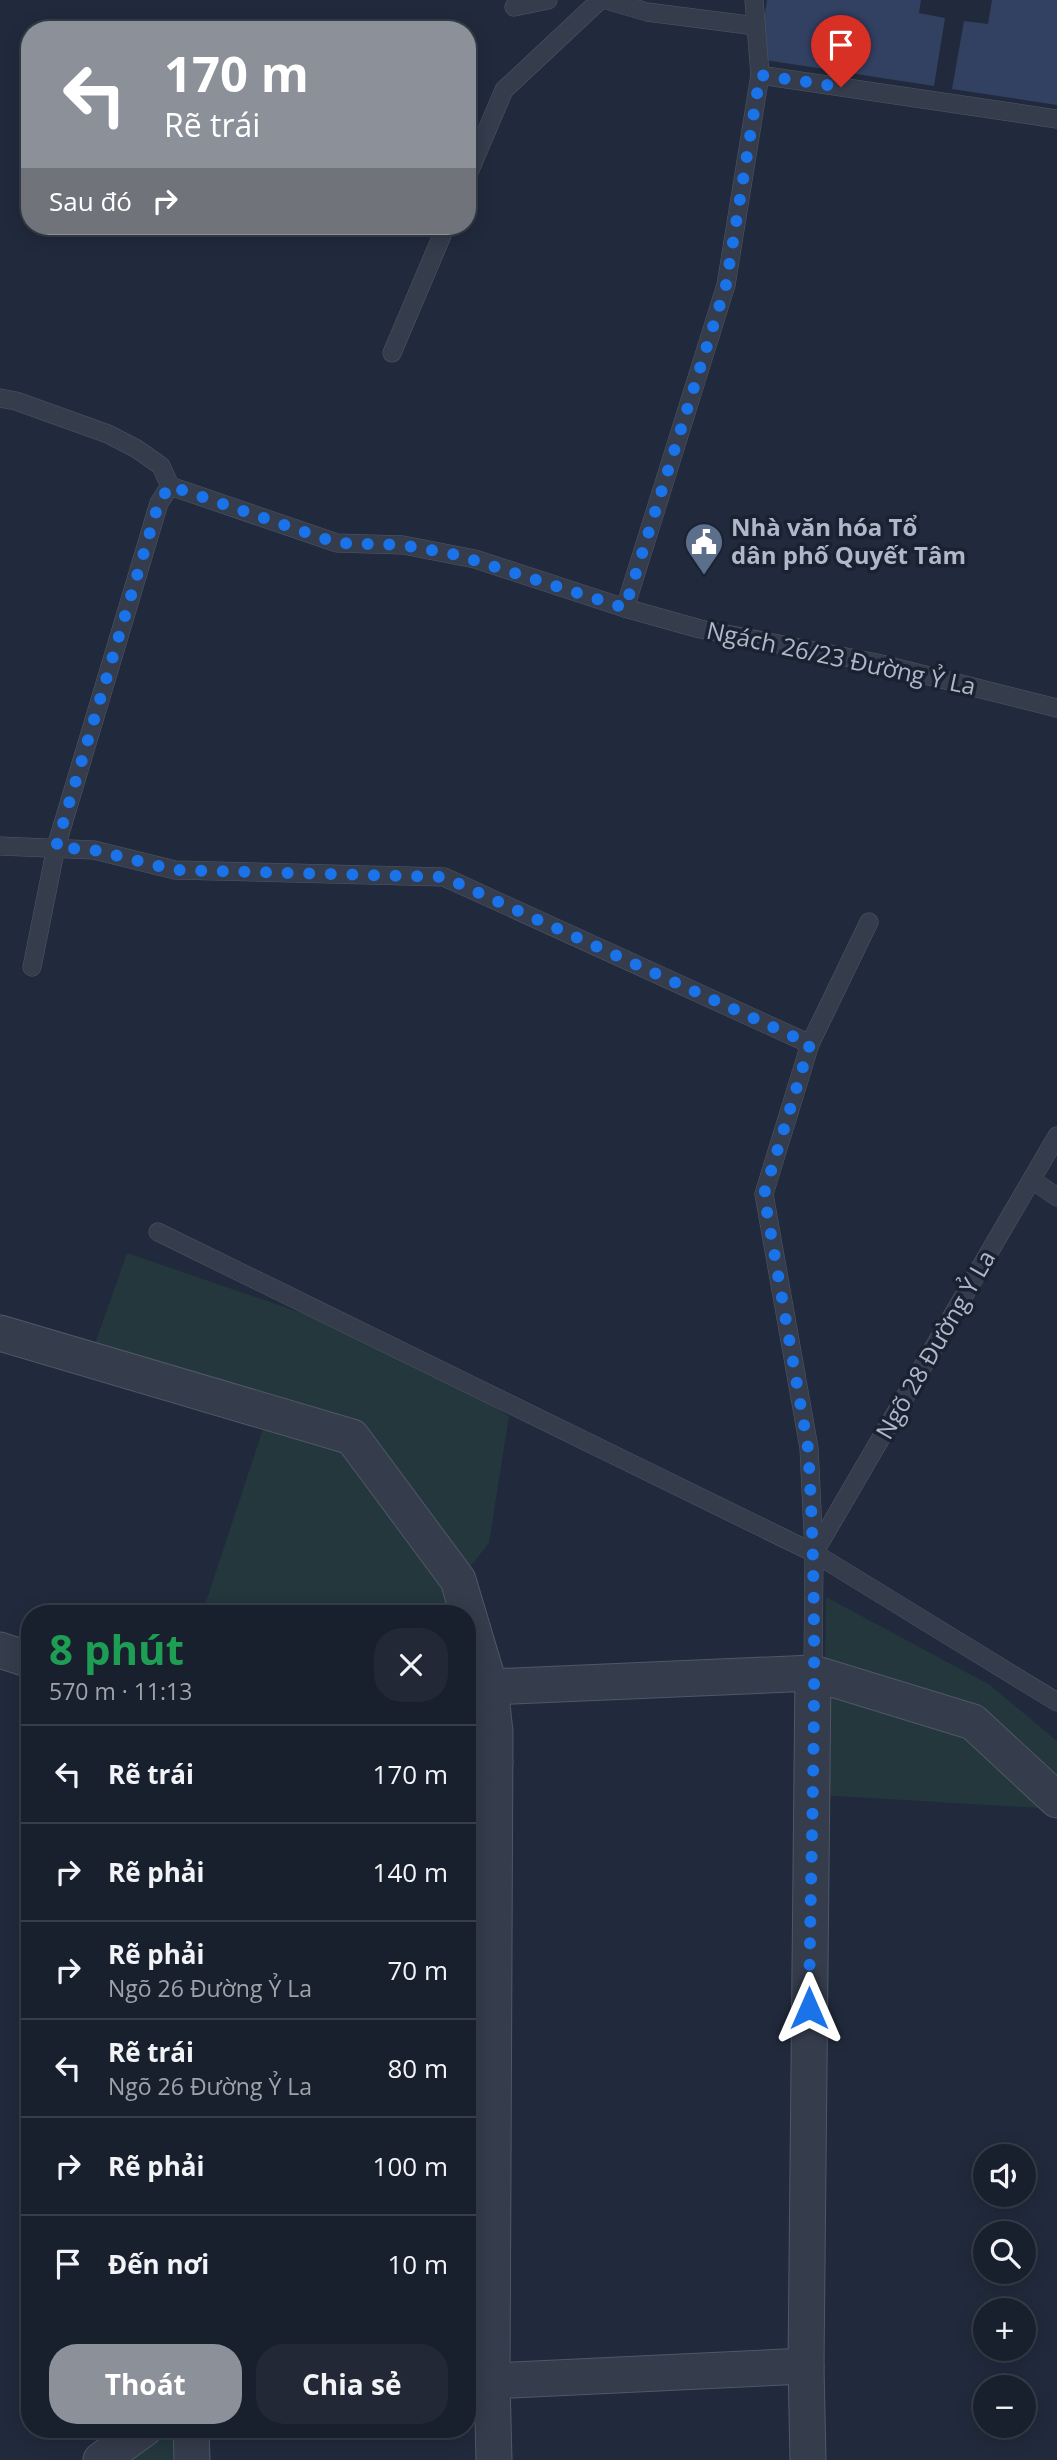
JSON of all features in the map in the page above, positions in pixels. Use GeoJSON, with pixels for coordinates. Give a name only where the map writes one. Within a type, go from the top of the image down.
{"type":"FeatureCollection","features":[{"type":"Feature","properties":{"kind":"street"},"geometry":{"type":"LineString","coordinates":[[0,1333],[352,1437],[458,1580],[463,1605]]}},
{"type":"Feature","properties":{"kind":"street"},"geometry":{"type":"LineString","coordinates":[[0,1650],[21,1657]]}},
{"type":"Feature","properties":{"kind":"street"},"geometry":{"type":"LineString","coordinates":[[808,2460],[806,2366],[813,1673]]}},
{"type":"Feature","properties":{"kind":"street"},"geometry":{"type":"LineString","coordinates":[[494,2460],[480,2382],[495,1762],[479,1688],[813,1673],[973,1722],[1057,1800]]}},
{"type":"Feature","properties":{"kind":"street"},"geometry":{"type":"LineString","coordinates":[[476,1744],[495,1762]]}},
{"type":"Feature","properties":{"kind":"street"},"geometry":{"type":"LineString","coordinates":[[480,2382],[806,2366]]}},
{"type":"Feature","properties":{"kind":"street"},"geometry":{"type":"LineString","coordinates":[[101,2460],[132,2438]]}},
{"type":"Feature","properties":{"kind":"street"},"geometry":{"type":"LineString","coordinates":[[191,2438],[192,2460]]}},
{"type":"Feature","properties":{"kind":"lane"},"geometry":{"type":"LineString","coordinates":[[514,6],[548,0]]}},
{"type":"Feature","properties":{"kind":"lane"},"geometry":{"type":"LineString","coordinates":[[476,156],[504,90],[600,0]]}},
{"type":"Feature","properties":{"kind":"lane"},"geometry":{"type":"LineString","coordinates":[[606,0],[647,12],[756,26]]}},
{"type":"Feature","properties":{"kind":"lane"},"geometry":{"type":"LineString","coordinates":[[625,608],[726,285],[760,75],[754,0]]}},
{"type":"Feature","properties":{"kind":"lane"},"geometry":{"type":"LineString","coordinates":[[760,75],[1057,119]]}},
{"type":"Feature","properties":{"kind":"lane"},"geometry":{"type":"LineString","coordinates":[[392,353],[442,235]]}},
{"type":"Feature","properties":{"kind":"lane"},"geometry":{"type":"LineString","coordinates":[[0,398],[16,401],[108,434],[161,466],[170,486],[159,502],[56,847],[32,967]]}},
{"type":"Feature","properties":{"kind":"lane","name":"Ngách 26/23 Đường Ỷ La"},"geometry":{"type":"LineString","coordinates":[[170,486],[337,543],[403,545],[475,559],[625,608],[700,629],[877,663],[1057,708]]}},
{"type":"Feature","properties":{"kind":"lane"},"geometry":{"type":"LineString","coordinates":[[0,846],[94,850],[175,870],[444,877],[810,1044]]}},
{"type":"Feature","properties":{"kind":"lane"},"geometry":{"type":"LineString","coordinates":[[813,1673],[814,1553],[808,1448],[764,1194],[810,1044],[870,922]]}},
{"type":"Feature","properties":{"kind":"lane","name":"Ngõ 28 Đường Ỷ La"},"geometry":{"type":"LineString","coordinates":[[814,1553],[1057,1136]]}},
{"type":"Feature","properties":{"kind":"lane"},"geometry":{"type":"LineString","coordinates":[[1032,1180],[1057,1197]]}},
{"type":"Feature","properties":{"kind":"lane"},"geometry":{"type":"LineString","coordinates":[[158,1232],[814,1553],[1057,1702]]}},
{"type":"Feature","properties":{"kind":"shaded area"},"geometry":{"type":"Polygon","coordinates":[[[127,1253],[392,1344],[509,1416],[489,1543],[460,1579],[353,1435],[90,1358],[127,1253]]]}},
{"type":"Feature","properties":{"kind":"shaded area"},"geometry":{"type":"Polygon","coordinates":[[[267,1417],[349,1441],[458,1605],[205,1605],[267,1417]]]}},
{"type":"Feature","properties":{"kind":"shaded area"},"geometry":{"type":"Polygon","coordinates":[[[826,1597],[990,1685],[1057,1741],[1057,1790],[973,1722],[825,1666],[826,1597]]]}},
{"type":"Feature","properties":{"kind":"shaded area"},"geometry":{"type":"Polygon","coordinates":[[[818,1680],[971,1725],[1057,1809],[820,1795],[818,1680]]]}},
{"type":"Feature","properties":{"kind":"shaded area"},"geometry":{"type":"Polygon","coordinates":[[[137,2438],[188,2438],[189,2460],[106,2460],[137,2438]]]}},
{"type":"Feature","properties":{"kind":"water"},"geometry":{"type":"Polygon","coordinates":[[[767,0],[921,0],[919,13],[945,18],[934,86],[758,59],[767,0]]]}},
{"type":"Feature","properties":{"kind":"water"},"geometry":{"type":"Polygon","coordinates":[[[992,0],[1057,0],[1057,105],[952,89],[964,21],[988,24],[992,0]]]}},
{"type":"Feature","properties":{"kind":"place","name":"Nhà văn hóa Tổ dân phố Quyết Tâm"},"geometry":{"type":"Point","coordinates":[704,576]}},
{"type":"Feature","properties":{"kind":"route"},"geometry":{"type":"LineString","coordinates":[[809,2008],[814,1553],[810,1474],[808,1448],[764,1194],[810,1044],[444,877],[175,870],[94,850],[56,847],[159,502],[170,486],[337,543],[403,545],[440,551],[475,559],[625,608],[726,285],[760,75],[841,87]]}}]}
